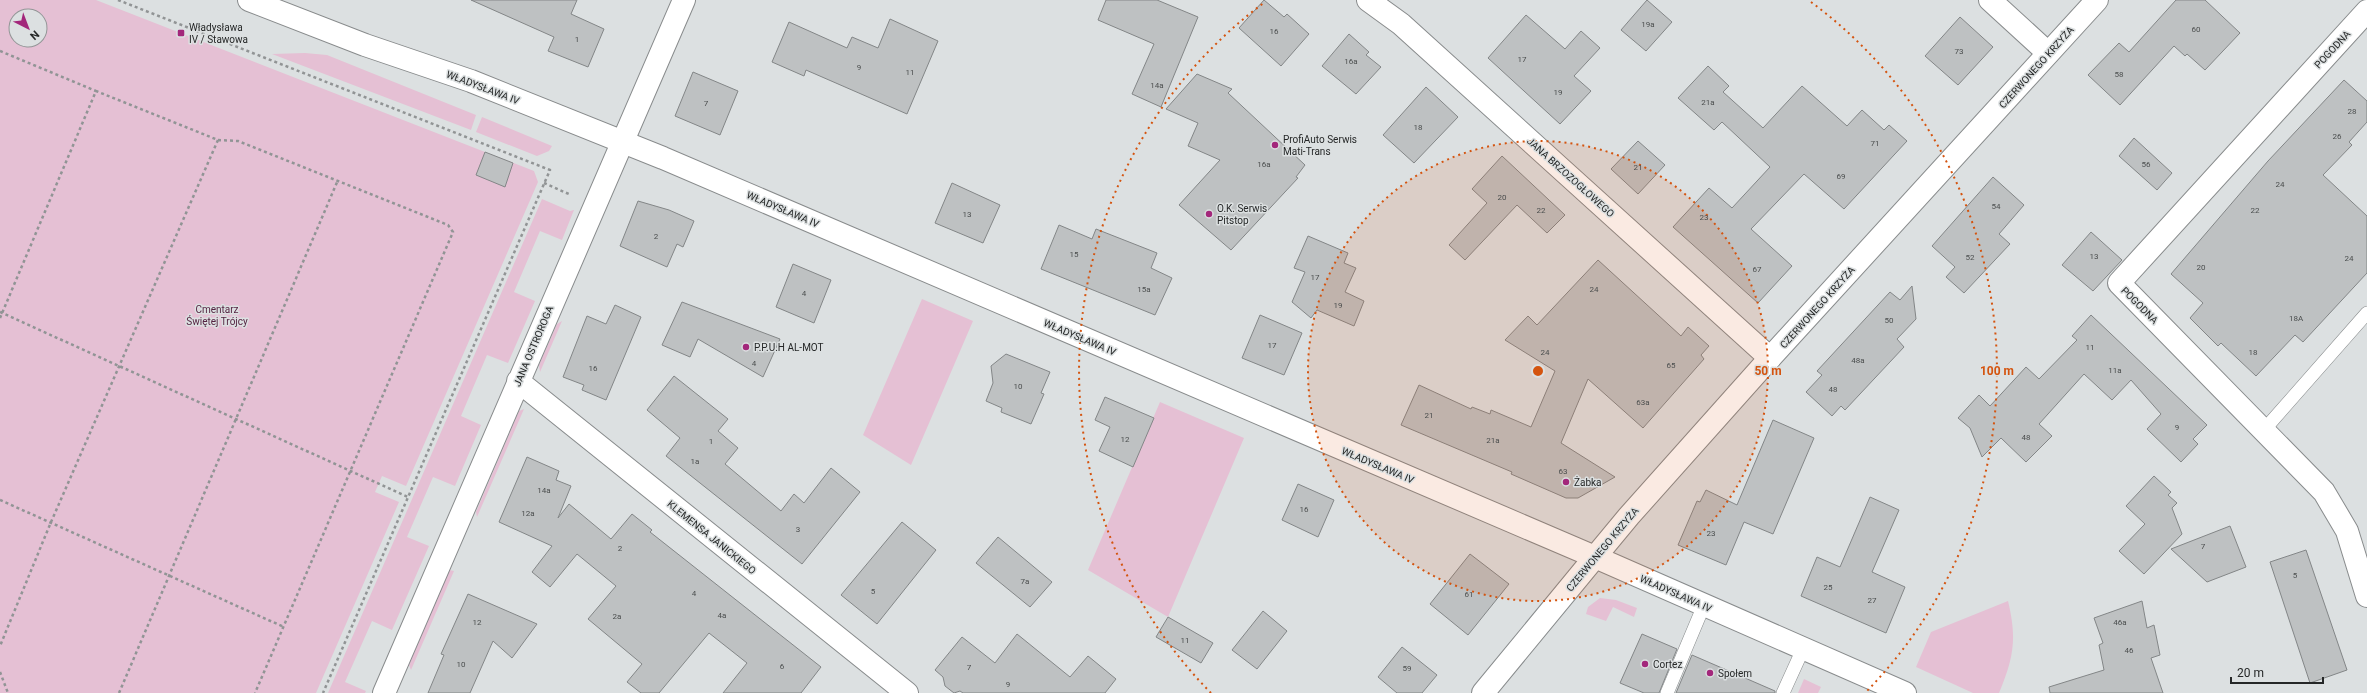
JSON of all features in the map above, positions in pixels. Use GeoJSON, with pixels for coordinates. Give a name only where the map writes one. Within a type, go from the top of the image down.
{"type":"FeatureCollection","features":[{"type":"Feature","properties":{"kind":"street","name":"WŁADYSŁAWA IV"},"geometry":{"type":"LineString","coordinates":[[248,0],[366,46],[470,81],[622,142],[1595,557],[1905,693]]}},
{"type":"Feature","properties":{"kind":"street","name":"JANA OSTROROGA"},"geometry":{"type":"LineString","coordinates":[[384,693],[684,0]]}},
{"type":"Feature","properties":{"kind":"street","name":"JANA BRZOZOGŁOWEGO"},"geometry":{"type":"LineString","coordinates":[[1368,0],[1401,24],[1770,358]]}},
{"type":"Feature","properties":{"kind":"street"},"geometry":{"type":"LineString","coordinates":[[1990,0],[2048,53]]}},
{"type":"Feature","properties":{"kind":"street","name":"CZERWONEGO KRZYŻA"},"geometry":{"type":"LineString","coordinates":[[1483,693],[1629,516],[1770,358],[2097,0]]}},
{"type":"Feature","properties":{"kind":"street","name":"POGODNA"},"geometry":{"type":"LineString","coordinates":[[2367,11],[2119,283],[2324,492],[2347,531],[2367,596]]}},
{"type":"Feature","properties":{"kind":"street","name":"KLEMENSA JANICKIEGO"},"geometry":{"type":"LineString","coordinates":[[518,382],[907,693]]}},
{"type":"Feature","properties":{"kind":"lane"},"geometry":{"type":"LineString","coordinates":[[2264,430],[2367,313]]}},
{"type":"Feature","properties":{"kind":"lane"},"geometry":{"type":"LineString","coordinates":[[1667,693],[1704,605]]}},
{"type":"Feature","properties":{"kind":"lane"},"geometry":{"type":"LineString","coordinates":[[1783,693],[1803,649]]}},
{"type":"Feature","properties":{"kind":"path"},"geometry":{"type":"LineString","coordinates":[[118,0],[550,170],[323,693]]}},
{"type":"Feature","properties":{"kind":"path"},"geometry":{"type":"LineString","coordinates":[[0,51],[218,140],[238,141],[338,180],[448,225],[453,232],[255,693]]}},
{"type":"Feature","properties":{"kind":"path"},"geometry":{"type":"LineString","coordinates":[[0,318],[1,312],[96,91]]}},
{"type":"Feature","properties":{"kind":"path"},"geometry":{"type":"LineString","coordinates":[[0,646],[51,522],[218,140]]}},
{"type":"Feature","properties":{"kind":"path"},"geometry":{"type":"LineString","coordinates":[[119,693],[338,180]]}},
{"type":"Feature","properties":{"kind":"path"},"geometry":{"type":"LineString","coordinates":[[1,312],[120,364],[236,420],[408,497]]}},
{"type":"Feature","properties":{"kind":"path"},"geometry":{"type":"LineString","coordinates":[[0,500],[284,627]]}},
{"type":"Feature","properties":{"kind":"path"},"geometry":{"type":"LineString","coordinates":[[0,672],[8,693]]}},
{"type":"Feature","properties":{"kind":"green space","name":"Cmentarz Świętej Trójcy"},"geometry":{"type":"Polygon","coordinates":[[[0,0],[96,0],[534,171],[538,182],[406,486],[382,476],[375,492],[399,502],[316,693],[0,693],[0,0]]]}},
{"type":"Feature","properties":{"kind":"green space"},"geometry":{"type":"Polygon","coordinates":[[[305,53],[327,55],[476,115],[471,130],[272,54],[305,53]]]}},
{"type":"Feature","properties":{"kind":"green space"},"geometry":{"type":"Polygon","coordinates":[[[482,117],[552,146],[549,151],[537,156],[476,132],[482,117]]]}},
{"type":"Feature","properties":{"kind":"green space"},"geometry":{"type":"Polygon","coordinates":[[[542,199],[570,211],[574,210],[562,240],[540,231],[514,292],[535,301],[508,363],[487,355],[461,416],[481,425],[455,486],[433,477],[407,537],[429,546],[392,630],[372,621],[345,682],[366,691],[365,693],[328,693],[542,199]]]}},
{"type":"Feature","properties":{"kind":"green space"},"geometry":{"type":"Polygon","coordinates":[[[922,299],[973,321],[911,465],[863,435],[922,299]]]}},
{"type":"Feature","properties":{"kind":"green space"},"geometry":{"type":"Polygon","coordinates":[[[562,321],[540,372],[539,365],[557,324],[562,321]]]}},
{"type":"Feature","properties":{"kind":"green space"},"geometry":{"type":"Polygon","coordinates":[[[1160,402],[1244,438],[1168,617],[1088,570],[1160,402]]]}},
{"type":"Feature","properties":{"kind":"green space"},"geometry":{"type":"Polygon","coordinates":[[[524,409],[477,517],[476,512],[519,411],[524,409]]]}},
{"type":"Feature","properties":{"kind":"green space"},"geometry":{"type":"Polygon","coordinates":[[[449,570],[454,571],[411,670],[409,665],[449,570]]]}},
{"type":"Feature","properties":{"kind":"green space"},"geometry":{"type":"Polygon","coordinates":[[[1600,598],[1616,600],[1637,608],[1634,617],[1613,607],[1606,621],[1586,614],[1588,607],[1600,598]]]}},
{"type":"Feature","properties":{"kind":"green space"},"geometry":{"type":"Polygon","coordinates":[[[2008,601],[2013,637],[2011,658],[1999,693],[1973,693],[1916,667],[1931,632],[2008,601]]]}},
{"type":"Feature","properties":{"kind":"green space"},"geometry":{"type":"Polygon","coordinates":[[[1804,679],[1821,687],[1818,693],[1798,693],[1804,679]]]}},
{"type":"Feature","properties":{"kind":"building"},"geometry":{"type":"Polygon","coordinates":[[[471,0],[577,0],[571,14],[604,29],[588,67],[548,51],[554,37],[471,0]]]}},
{"type":"Feature","properties":{"kind":"building"},"geometry":{"type":"Polygon","coordinates":[[[1106,0],[1157,0],[1198,17],[1161,107],[1132,94],[1154,44],[1098,20],[1106,0]]]}},
{"type":"Feature","properties":{"kind":"building"},"geometry":{"type":"Polygon","coordinates":[[[1264,0],[1284,17],[1287,14],[1309,34],[1281,66],[1239,28],[1264,0]]]}},
{"type":"Feature","properties":{"kind":"building"},"geometry":{"type":"Polygon","coordinates":[[[1647,0],[1672,22],[1646,51],[1621,30],[1647,0]]]}},
{"type":"Feature","properties":{"kind":"building"},"geometry":{"type":"Polygon","coordinates":[[[2176,0],[2205,0],[2240,33],[2205,70],[2187,54],[2185,56],[2174,46],[2120,105],[2088,75],[2119,43],[2129,52],[2176,0]]]}},
{"type":"Feature","properties":{"kind":"building"},"geometry":{"type":"Polygon","coordinates":[[[1526,15],[1565,49],[1581,31],[1600,48],[1574,76],[1591,91],[1560,124],[1488,58],[1526,15]]]}},
{"type":"Feature","properties":{"kind":"building"},"geometry":{"type":"Polygon","coordinates":[[[1960,17],[1993,47],[1958,85],[1925,56],[1960,17]]]}},
{"type":"Feature","properties":{"kind":"building"},"geometry":{"type":"Polygon","coordinates":[[[890,19],[938,41],[907,114],[806,70],[804,76],[772,62],[789,22],[847,48],[852,37],[878,48],[890,19]]]}},
{"type":"Feature","properties":{"kind":"building"},"geometry":{"type":"Polygon","coordinates":[[[1349,34],[1369,52],[1366,55],[1381,67],[1356,94],[1322,66],[1349,34]]]}},
{"type":"Feature","properties":{"kind":"building"},"geometry":{"type":"Polygon","coordinates":[[[1708,66],[1729,86],[1723,92],[1763,128],[1802,86],[1847,126],[1862,110],[1884,130],[1889,125],[1907,141],[1844,209],[1804,174],[1751,229],[1792,266],[1758,303],[1673,227],[1709,188],[1732,208],[1770,167],[1722,122],[1714,130],[1678,98],[1708,66]]]}},
{"type":"Feature","properties":{"kind":"building"},"geometry":{"type":"Polygon","coordinates":[[[693,72],[738,91],[720,135],[675,116],[693,72]]]}},
{"type":"Feature","properties":{"kind":"building"},"geometry":{"type":"Polygon","coordinates":[[[1197,74],[1232,89],[1228,93],[1305,165],[1296,177],[1298,178],[1231,250],[1179,205],[1220,160],[1188,146],[1198,123],[1166,109],[1197,74]]]}},
{"type":"Feature","properties":{"kind":"building"},"geometry":{"type":"Polygon","coordinates":[[[2344,80],[2367,101],[2367,122],[2349,142],[2352,145],[2323,175],[2367,216],[2367,273],[2303,342],[2295,335],[2256,376],[2221,343],[2218,346],[2190,318],[2203,303],[2171,274],[2268,161],[2344,80]]]}},
{"type":"Feature","properties":{"kind":"building"},"geometry":{"type":"Polygon","coordinates":[[[1426,87],[1458,117],[1414,163],[1383,135],[1426,87]]]}},
{"type":"Feature","properties":{"kind":"building"},"geometry":{"type":"Polygon","coordinates":[[[2134,138],[2172,173],[2157,190],[2119,156],[2134,138]]]}},
{"type":"Feature","properties":{"kind":"building"},"geometry":{"type":"Polygon","coordinates":[[[1638,141],[1665,165],[1638,194],[1611,169],[1638,141]]]}},
{"type":"Feature","properties":{"kind":"building"},"geometry":{"type":"Polygon","coordinates":[[[485,152],[513,163],[505,187],[476,175],[485,152]]]}},
{"type":"Feature","properties":{"kind":"building"},"geometry":{"type":"Polygon","coordinates":[[[1502,156],[1565,215],[1547,233],[1517,205],[1465,260],[1449,245],[1487,203],[1472,189],[1502,156]]]}},
{"type":"Feature","properties":{"kind":"building"},"geometry":{"type":"Polygon","coordinates":[[[1993,177],[2024,205],[1999,234],[2010,244],[1964,293],[1946,277],[1955,267],[1932,246],[1993,177]]]}},
{"type":"Feature","properties":{"kind":"building"},"geometry":{"type":"Polygon","coordinates":[[[952,183],[1000,205],[983,243],[935,223],[952,183]]]}},
{"type":"Feature","properties":{"kind":"building"},"geometry":{"type":"Polygon","coordinates":[[[638,201],[669,210],[694,221],[683,247],[677,244],[667,267],[620,246],[638,201]]]}},
{"type":"Feature","properties":{"kind":"building"},"geometry":{"type":"Polygon","coordinates":[[[1059,225],[1092,239],[1096,229],[1157,253],[1151,268],[1172,278],[1155,315],[1041,269],[1059,225]]]}},
{"type":"Feature","properties":{"kind":"building"},"geometry":{"type":"Polygon","coordinates":[[[2091,232],[2122,260],[2093,291],[2062,265],[2091,232]]]}},
{"type":"Feature","properties":{"kind":"building"},"geometry":{"type":"Polygon","coordinates":[[[1308,236],[1348,253],[1344,263],[1356,268],[1345,292],[1364,301],[1354,326],[1317,310],[1311,318],[1292,302],[1305,272],[1294,268],[1308,236]]]}},
{"type":"Feature","properties":{"kind":"building"},"geometry":{"type":"Polygon","coordinates":[[[1598,260],[1681,336],[1688,327],[1709,346],[1701,355],[1704,359],[1643,428],[1588,379],[1561,443],[1615,477],[1578,498],[1566,498],[1511,474],[1512,472],[1401,425],[1419,385],[1471,409],[1472,407],[1490,414],[1491,410],[1531,427],[1555,371],[1505,340],[1528,316],[1537,325],[1598,260]]]}},
{"type":"Feature","properties":{"kind":"building"},"geometry":{"type":"Polygon","coordinates":[[[793,264],[831,280],[814,323],[776,307],[793,264]]]}},
{"type":"Feature","properties":{"kind":"building"},"geometry":{"type":"Polygon","coordinates":[[[1912,286],[1916,319],[1897,339],[1904,347],[1845,410],[1841,406],[1832,416],[1806,392],[1822,375],[1817,371],[1890,292],[1900,300],[1912,286]]]}},
{"type":"Feature","properties":{"kind":"building"},"geometry":{"type":"Polygon","coordinates":[[[682,302],[780,339],[763,377],[698,339],[690,357],[662,345],[682,302]]]}},
{"type":"Feature","properties":{"kind":"building"},"geometry":{"type":"Polygon","coordinates":[[[615,305],[641,317],[606,400],[582,390],[584,385],[563,377],[587,316],[606,324],[615,305]]]}},
{"type":"Feature","properties":{"kind":"building"},"geometry":{"type":"Polygon","coordinates":[[[1260,315],[1302,333],[1284,375],[1242,358],[1260,315]]]}},
{"type":"Feature","properties":{"kind":"building"},"geometry":{"type":"Polygon","coordinates":[[[2091,315],[2207,425],[2193,439],[2198,444],[2181,462],[2147,429],[2161,414],[2131,380],[2112,400],[2084,374],[2039,424],[2052,436],[2026,462],[2001,438],[1982,457],[1970,428],[1958,418],[1979,395],[1990,406],[2026,367],[2039,379],[2077,340],[2072,336],[2091,315]]]}},
{"type":"Feature","properties":{"kind":"building"},"geometry":{"type":"Polygon","coordinates":[[[1006,354],[1050,372],[1041,393],[1044,394],[1031,424],[1001,412],[1002,408],[986,401],[993,383],[991,366],[1006,354]]]}},
{"type":"Feature","properties":{"kind":"building"},"geometry":{"type":"Polygon","coordinates":[[[674,376],[728,419],[718,431],[738,448],[725,464],[781,511],[794,494],[804,503],[831,468],[860,492],[802,564],[666,456],[680,438],[647,410],[674,376]]]}},
{"type":"Feature","properties":{"kind":"building"},"geometry":{"type":"Polygon","coordinates":[[[1105,397],[1154,418],[1133,467],[1099,451],[1110,427],[1095,420],[1105,397]]]}},
{"type":"Feature","properties":{"kind":"building"},"geometry":{"type":"Polygon","coordinates":[[[1773,420],[1814,438],[1773,534],[1744,522],[1726,565],[1678,545],[1697,501],[1700,502],[1706,490],[1737,505],[1773,420]]]}},
{"type":"Feature","properties":{"kind":"building"},"geometry":{"type":"Polygon","coordinates":[[[527,457],[559,471],[556,480],[571,486],[558,518],[569,504],[611,539],[632,514],[652,530],[650,532],[821,667],[801,693],[723,693],[747,663],[709,633],[659,693],[641,693],[627,682],[642,664],[588,619],[616,586],[577,554],[550,587],[532,572],[552,546],[499,522],[527,457]]]}},
{"type":"Feature","properties":{"kind":"building"},"geometry":{"type":"Polygon","coordinates":[[[2154,476],[2171,492],[2168,495],[2177,503],[2172,508],[2182,534],[2144,574],[2119,551],[2145,524],[2126,506],[2154,476]]]}},
{"type":"Feature","properties":{"kind":"building"},"geometry":{"type":"Polygon","coordinates":[[[1298,484],[1334,500],[1318,537],[1282,520],[1298,484]]]}},
{"type":"Feature","properties":{"kind":"building"},"geometry":{"type":"Polygon","coordinates":[[[1870,497],[1899,510],[1872,572],[1905,587],[1886,633],[1801,596],[1817,557],[1840,567],[1870,497]]]}},
{"type":"Feature","properties":{"kind":"building"},"geometry":{"type":"Polygon","coordinates":[[[902,522],[936,550],[877,624],[841,595],[902,522]]]}},
{"type":"Feature","properties":{"kind":"building"},"geometry":{"type":"Polygon","coordinates":[[[2230,526],[2246,567],[2207,582],[2171,549],[2230,526]]]}},
{"type":"Feature","properties":{"kind":"building"},"geometry":{"type":"Polygon","coordinates":[[[998,537],[1052,582],[1030,607],[976,563],[998,537]]]}},
{"type":"Feature","properties":{"kind":"building"},"geometry":{"type":"Polygon","coordinates":[[[2306,550],[2347,670],[2310,683],[2270,562],[2306,550]]]}},
{"type":"Feature","properties":{"kind":"building"},"geometry":{"type":"Polygon","coordinates":[[[1470,554],[1509,584],[1468,635],[1430,604],[1470,554]]]}},
{"type":"Feature","properties":{"kind":"building"},"geometry":{"type":"Polygon","coordinates":[[[468,594],[537,624],[512,658],[493,641],[470,693],[428,693],[444,655],[441,654],[468,594]]]}},
{"type":"Feature","properties":{"kind":"building"},"geometry":{"type":"Polygon","coordinates":[[[2142,601],[2147,628],[2154,625],[2160,655],[2151,658],[2163,693],[2050,693],[2049,687],[2104,670],[2099,645],[2103,643],[2094,618],[2142,601]]]}},
{"type":"Feature","properties":{"kind":"building"},"geometry":{"type":"Polygon","coordinates":[[[1263,611],[1287,631],[1257,669],[1232,650],[1263,611]]]}},
{"type":"Feature","properties":{"kind":"building"},"geometry":{"type":"Polygon","coordinates":[[[1168,617],[1213,643],[1201,663],[1156,637],[1168,617]]]}},
{"type":"Feature","properties":{"kind":"building"},"geometry":{"type":"Polygon","coordinates":[[[1017,634],[1070,677],[1088,656],[1116,679],[1105,693],[963,693],[960,691],[954,693],[945,686],[943,677],[935,670],[962,637],[995,663],[1017,634]]]}},
{"type":"Feature","properties":{"kind":"building","name":"Cortez"},"geometry":{"type":"Polygon","coordinates":[[[1642,634],[1677,649],[1659,693],[1644,693],[1620,683],[1642,634]]]}},
{"type":"Feature","properties":{"kind":"building"},"geometry":{"type":"Polygon","coordinates":[[[1402,647],[1437,675],[1422,693],[1397,693],[1378,677],[1402,647]]]}},
{"type":"Feature","properties":{"kind":"building","name":"Społem"},"geometry":{"type":"Polygon","coordinates":[[[1692,655],[1775,691],[1775,693],[1676,693],[1692,655]]]}},
{"type":"Feature","properties":{"kind":"place","name":"Władysława IV / Stawowa"},"geometry":{"type":"Point","coordinates":[181,33]}},
{"type":"Feature","properties":{"kind":"place","name":"ProfiAuto Serwis Mati-Trans"},"geometry":{"type":"Point","coordinates":[1275,145]}},
{"type":"Feature","properties":{"kind":"place","name":"O.K. Serwis Pitstop"},"geometry":{"type":"Point","coordinates":[1209,214]}},
{"type":"Feature","properties":{"kind":"place","name":"P.P.U.H AL-MOT"},"geometry":{"type":"Point","coordinates":[746,347]}},
{"type":"Feature","properties":{"kind":"place","name":"Żabka"},"geometry":{"type":"Point","coordinates":[1566,482]}},
{"type":"Feature","properties":{"kind":"place","name":"Cortez"},"geometry":{"type":"Point","coordinates":[1645,664]}},
{"type":"Feature","properties":{"kind":"place","name":"Społem"},"geometry":{"type":"Point","coordinates":[1710,673]}}]}
